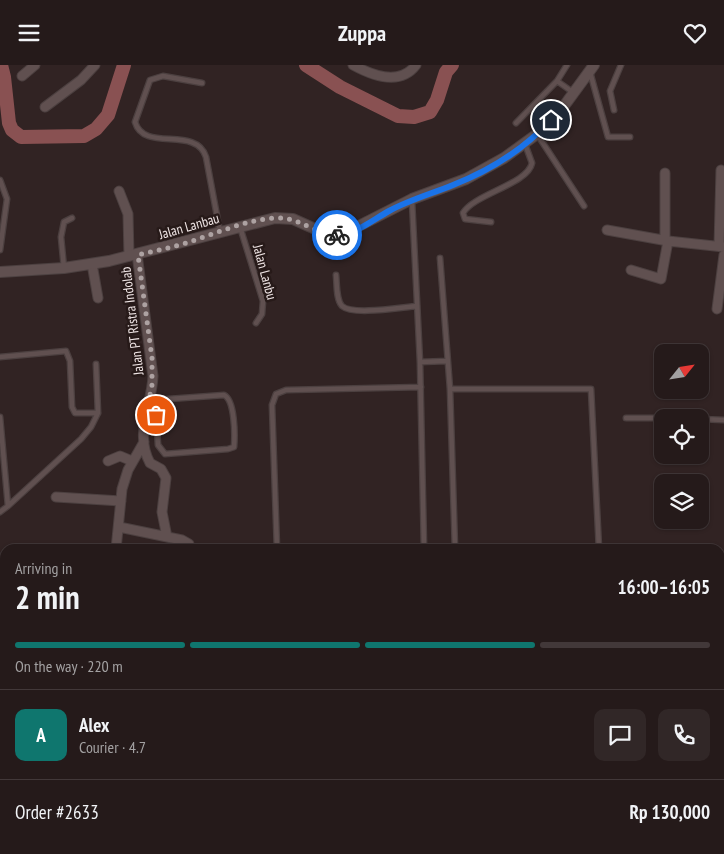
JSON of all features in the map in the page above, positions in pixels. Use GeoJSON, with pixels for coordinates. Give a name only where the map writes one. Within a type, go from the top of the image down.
{"type":"FeatureCollection","features":[{"type":"Feature","properties":{"kind":"street"},"geometry":{"type":"LineString","coordinates":[[22,76],[35,65]]}},
{"type":"Feature","properties":{"kind":"street"},"geometry":{"type":"LineString","coordinates":[[45,107],[86,75],[95,65]]}},
{"type":"Feature","properties":{"kind":"street"},"geometry":{"type":"LineString","coordinates":[[353,65],[364,67],[379,76],[396,78],[404,77],[416,65]]}},
{"type":"Feature","properties":{"kind":"street","name":"Jalan Lanbau"},"geometry":{"type":"LineString","coordinates":[[0,272],[64,268],[92,264],[186,243],[259,220],[286,218],[302,222],[332,235],[341,235],[412,199],[466,179],[525,144],[537,134],[574,93],[592,68]]}},
{"type":"Feature","properties":{"kind":"street"},"geometry":{"type":"LineString","coordinates":[[607,230],[721,247],[721,170]]}},
{"type":"Feature","properties":{"kind":"street"},"geometry":{"type":"LineString","coordinates":[[630,270],[661,279],[667,240],[665,173]]}},
{"type":"Feature","properties":{"kind":"street","name":"Jalan PT Ristra Indolab"},"geometry":{"type":"LineString","coordinates":[[119,191],[128,214],[133,255],[152,358],[152,400],[144,424],[144,442],[150,463],[161,469],[166,478],[167,485],[162,512],[166,537]]}},
{"type":"Feature","properties":{"kind":"street"},"geometry":{"type":"LineString","coordinates":[[717,309],[724,255]]}},
{"type":"Feature","properties":{"kind":"street"},"geometry":{"type":"LineString","coordinates":[[92,264],[98,298]]}},
{"type":"Feature","properties":{"kind":"street","name":"Jalan PT Ristra Indolab"},"geometry":{"type":"LineString","coordinates":[[117,544],[122,489],[132,461],[144,442]]}},
{"type":"Feature","properties":{"kind":"street"},"geometry":{"type":"LineString","coordinates":[[108,461],[120,456],[132,461]]}},
{"type":"Feature","properties":{"kind":"street"},"geometry":{"type":"LineString","coordinates":[[56,497],[121,501]]}},
{"type":"Feature","properties":{"kind":"street"},"geometry":{"type":"LineString","coordinates":[[119,527],[186,541],[188,544]]}},
{"type":"Feature","properties":{"kind":"lane"},"geometry":{"type":"LineString","coordinates":[[516,123],[557,81],[567,65]]}},
{"type":"Feature","properties":{"kind":"lane"},"geometry":{"type":"LineString","coordinates":[[614,110],[610,91],[621,65]]}},
{"type":"Feature","properties":{"kind":"lane"},"geometry":{"type":"LineString","coordinates":[[592,68],[608,137],[630,137]]}},
{"type":"Feature","properties":{"kind":"lane"},"geometry":{"type":"LineString","coordinates":[[202,83],[163,76],[150,79],[135,122],[141,133],[194,143],[201,147],[206,157],[220,232]]}},
{"type":"Feature","properties":{"kind":"lane"},"geometry":{"type":"LineString","coordinates":[[557,81],[574,93]]}},
{"type":"Feature","properties":{"kind":"lane"},"geometry":{"type":"LineString","coordinates":[[537,134],[584,206]]}},
{"type":"Feature","properties":{"kind":"lane"},"geometry":{"type":"LineString","coordinates":[[491,222],[465,219],[463,213],[476,200],[499,190],[528,171],[532,163],[525,144]]}},
{"type":"Feature","properties":{"kind":"lane"},"geometry":{"type":"LineString","coordinates":[[0,180],[7,199],[0,250]]}},
{"type":"Feature","properties":{"kind":"lane"},"geometry":{"type":"LineString","coordinates":[[412,199],[421,387],[424,544]]}},
{"type":"Feature","properties":{"kind":"lane"},"geometry":{"type":"LineString","coordinates":[[64,268],[61,229],[64,222],[72,218]]}},
{"type":"Feature","properties":{"kind":"lane","name":"Jalan Lanbu"},"geometry":{"type":"LineString","coordinates":[[240,225],[263,301],[262,314],[256,323]]}},
{"type":"Feature","properties":{"kind":"lane"},"geometry":{"type":"LineString","coordinates":[[440,258],[450,389],[455,544]]}},
{"type":"Feature","properties":{"kind":"lane"},"geometry":{"type":"LineString","coordinates":[[336,275],[340,302],[346,308],[370,310],[417,306]]}},
{"type":"Feature","properties":{"kind":"lane"},"geometry":{"type":"LineString","coordinates":[[0,357],[66,351],[70,361],[73,411],[98,413]]}},
{"type":"Feature","properties":{"kind":"lane"},"geometry":{"type":"LineString","coordinates":[[420,362],[447,361]]}},
{"type":"Feature","properties":{"kind":"lane"},"geometry":{"type":"LineString","coordinates":[[0,513],[81,439],[91,427],[98,413],[96,364]]}},
{"type":"Feature","properties":{"kind":"lane"},"geometry":{"type":"LineString","coordinates":[[277,544],[272,405],[276,394],[286,390],[421,387]]}},
{"type":"Feature","properties":{"kind":"lane"},"geometry":{"type":"LineString","coordinates":[[450,389],[591,389],[599,544]]}},
{"type":"Feature","properties":{"kind":"lane"},"geometry":{"type":"LineString","coordinates":[[227,396],[231,402],[234,447],[165,454],[158,445],[152,400],[227,396]]}},
{"type":"Feature","properties":{"kind":"lane"},"geometry":{"type":"LineString","coordinates":[[0,417],[8,506]]}},
{"type":"Feature","properties":{"kind":"lane"},"geometry":{"type":"LineString","coordinates":[[626,417],[654,419]]}},
{"type":"Feature","properties":{"kind":"lane"},"geometry":{"type":"LineString","coordinates":[[709,419],[724,420]]}},
{"type":"Feature","properties":{"kind":"waterway"},"geometry":{"type":"LineString","coordinates":[[1,65],[9,123],[12,130],[21,137],[84,136],[96,129],[108,115],[124,65]]}},
{"type":"Feature","properties":{"kind":"waterway"},"geometry":{"type":"LineString","coordinates":[[306,65],[340,87],[398,116],[414,117],[430,112],[437,100],[446,72],[452,65]]}},
{"type":"Feature","properties":{"kind":"way so far"},"geometry":{"type":"LineString","coordinates":[[156,415],[155,400],[149,400],[153,376],[152,358],[138,255],[186,243],[240,225],[275,218],[294,219],[324,233],[337,235]]}},
{"type":"Feature","properties":{"kind":"route"},"geometry":{"type":"LineString","coordinates":[[337,235],[350,232],[412,199],[452,185],[488,168],[525,144],[551,120]]}}]}
